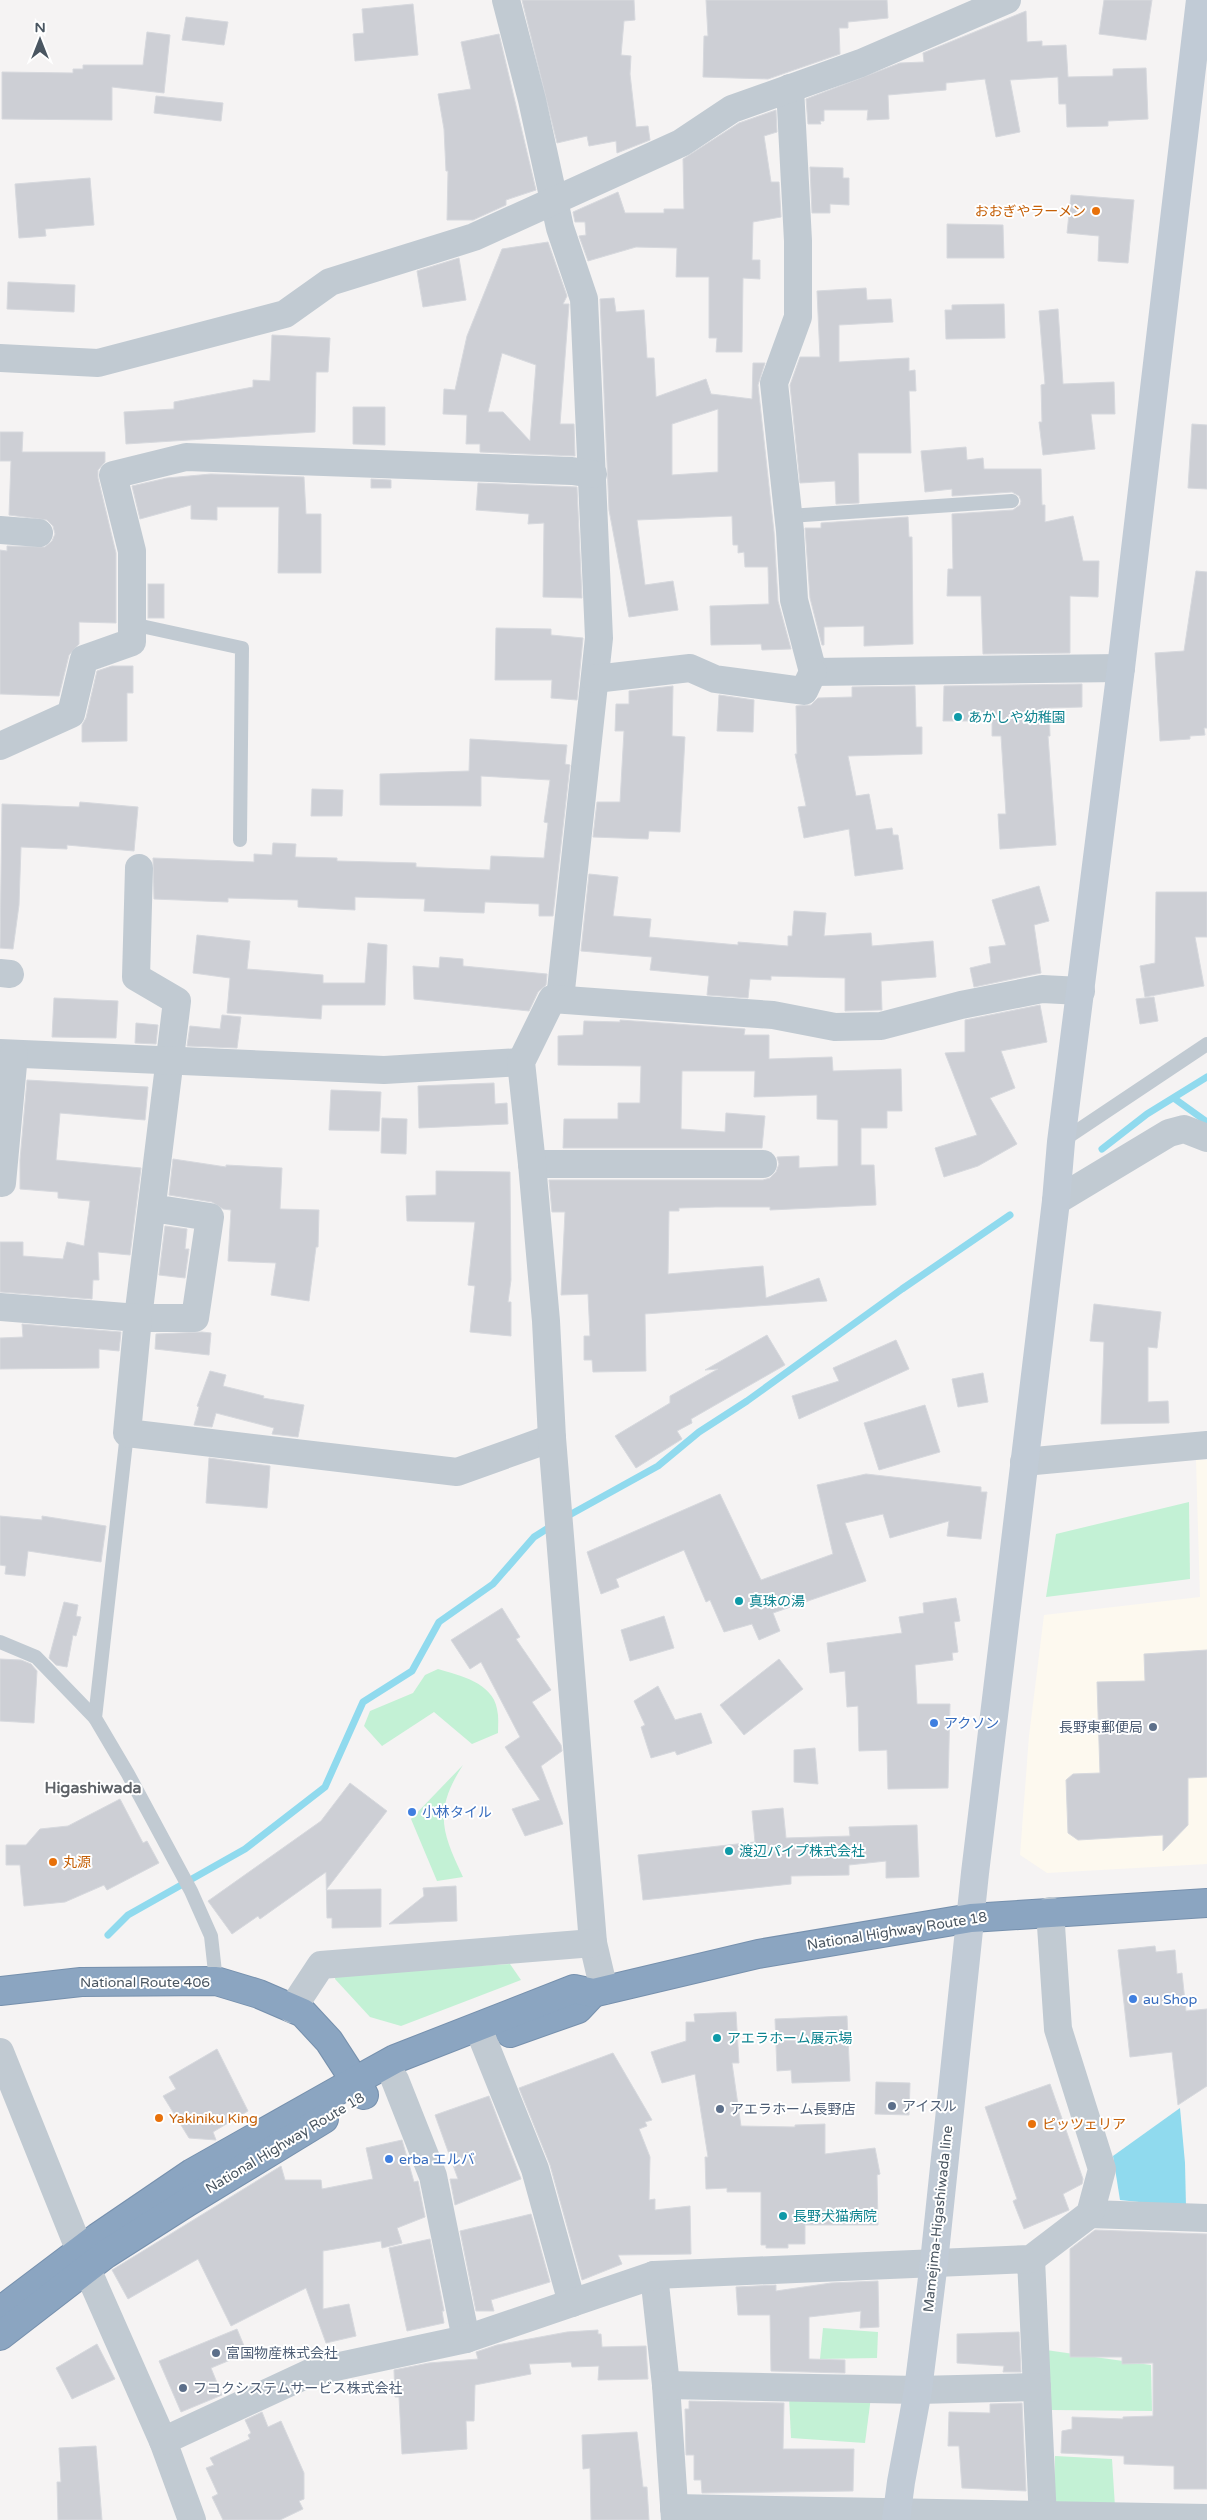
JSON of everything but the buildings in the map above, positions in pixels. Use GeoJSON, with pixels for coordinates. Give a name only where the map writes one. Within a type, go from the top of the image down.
{"type":"FeatureCollection","features":[{"type":"Feature","properties":{"kind":"highway","name":"National Highway Route 18"},"geometry":{"type":"LineString","coordinates":[[0,2311],[83,2260],[186,2203],[359,2088],[395,2059],[574,1989],[598,1992],[758,1954],[971,1918],[1050,1911],[1207,1903]]}},
{"type":"Feature","properties":{"kind":"highway","name":"National Route 406"},"geometry":{"type":"LineString","coordinates":[[0,1991],[81,1982],[216,1981],[260,1994],[303,2013],[329,2041],[359,2088]]}},
{"type":"Feature","properties":{"kind":"highway","name":"National Highway Route 18"},"geometry":{"type":"LineString","coordinates":[[359,2088],[395,2080],[484,2042],[578,2009],[598,1992]]}},
{"type":"Feature","properties":{"kind":"highway","name":"National Highway Route 18"},"geometry":{"type":"LineString","coordinates":[[0,2336],[83,2260]]}},
{"type":"Feature","properties":{"kind":"street"},"geometry":{"type":"LineString","coordinates":[[506,0],[560,228],[584,299],[599,638],[560,998]]}},
{"type":"Feature","properties":{"kind":"street"},"geometry":{"type":"LineString","coordinates":[[0,358],[98,363],[285,314],[330,282],[474,237],[681,143],[732,109],[861,63],[1007,0]]}},
{"type":"Feature","properties":{"kind":"street","name":"Mamejima-Higashiwada line"},"geometry":{"type":"LineString","coordinates":[[897,2517],[918,2390],[934,2262],[971,1918],[1056,1201],[1061,1142],[1121,668],[1200,0]]}},
{"type":"Feature","properties":{"kind":"street"},"geometry":{"type":"LineString","coordinates":[[595,679],[690,668],[715,679],[804,691],[813,672],[794,600],[789,516],[774,383],[798,317],[798,241],[790,88]]}},
{"type":"Feature","properties":{"kind":"street"},"geometry":{"type":"LineString","coordinates":[[0,746],[71,714],[84,659],[132,642],[132,551],[113,475],[186,457],[572,471],[593,474]]}},
{"type":"Feature","properties":{"kind":"street"},"geometry":{"type":"LineString","coordinates":[[0,530],[40,533]]}},
{"type":"Feature","properties":{"kind":"street"},"geometry":{"type":"LineString","coordinates":[[813,672],[1121,668]]}},
{"type":"Feature","properties":{"kind":"street"},"geometry":{"type":"LineString","coordinates":[[139,868],[136,977],[177,1000],[138,1318],[126,1433],[457,1472],[552,1438]]}},
{"type":"Feature","properties":{"kind":"street"},"geometry":{"type":"LineString","coordinates":[[598,1992],[558,1521],[546,1321],[521,1062],[552,999],[560,998],[773,1015],[836,1027],[881,1026],[961,1005],[1042,989],[1081,991]]}},
{"type":"Feature","properties":{"kind":"street"},"geometry":{"type":"LineString","coordinates":[[2,1183],[7,1054],[384,1070],[521,1062]]}},
{"type":"Feature","properties":{"kind":"street"},"geometry":{"type":"LineString","coordinates":[[1056,1201],[1169,1133],[1184,1129],[1207,1138]]}},
{"type":"Feature","properties":{"kind":"street"},"geometry":{"type":"LineString","coordinates":[[532,1164],[763,1164]]}},
{"type":"Feature","properties":{"kind":"street"},"geometry":{"type":"LineString","coordinates":[[0,1306],[138,1318],[195,1318],[210,1217],[152,1208]]}},
{"type":"Feature","properties":{"kind":"street"},"geometry":{"type":"LineString","coordinates":[[1024,1462],[1207,1445]]}},
{"type":"Feature","properties":{"kind":"street"},"geometry":{"type":"LineString","coordinates":[[162,2441],[312,2372],[466,2339],[654,2275],[1031,2259],[1090,2214],[1102,2169],[1058,2029],[1050,1911]]}},
{"type":"Feature","properties":{"kind":"street"},"geometry":{"type":"LineString","coordinates":[[292,2009],[321,1965],[593,1942]]}},
{"type":"Feature","properties":{"kind":"street"},"geometry":{"type":"LineString","coordinates":[[484,2042],[535,2169],[572,2303]]}},
{"type":"Feature","properties":{"kind":"street"},"geometry":{"type":"LineString","coordinates":[[0,2052],[83,2260],[162,2441],[192,2520]]}},
{"type":"Feature","properties":{"kind":"street"},"geometry":{"type":"LineString","coordinates":[[395,2080],[433,2176],[466,2339]]}},
{"type":"Feature","properties":{"kind":"street"},"geometry":{"type":"LineString","coordinates":[[1090,2214],[1207,2218]]}},
{"type":"Feature","properties":{"kind":"street"},"geometry":{"type":"LineString","coordinates":[[1031,2259],[1043,2518]]}},
{"type":"Feature","properties":{"kind":"street"},"geometry":{"type":"LineString","coordinates":[[654,2275],[666,2385],[674,2514],[1191,2519]]}},
{"type":"Feature","properties":{"kind":"street"},"geometry":{"type":"LineString","coordinates":[[666,2385],[918,2390],[1037,2387]]}},
{"type":"Feature","properties":{"kind":"lane"},"geometry":{"type":"LineString","coordinates":[[789,516],[1012,501]]}},
{"type":"Feature","properties":{"kind":"lane"},"geometry":{"type":"LineString","coordinates":[[132,624],[242,648],[240,840]]}},
{"type":"Feature","properties":{"kind":"lane"},"geometry":{"type":"LineString","coordinates":[[1061,1142],[1207,1044]]}},
{"type":"Feature","properties":{"kind":"lane"},"geometry":{"type":"LineString","coordinates":[[95,1718],[126,1433]]}},
{"type":"Feature","properties":{"kind":"lane"},"geometry":{"type":"LineString","coordinates":[[0,1642],[36,1657],[95,1718],[128,1774],[191,1892],[211,1936],[216,1981]]}},
{"type":"Feature","properties":{"kind":"shaded area"},"geometry":{"type":"Polygon","coordinates":[[[1196,1460],[1207,1460],[1207,1864],[1047,1873],[1020,1855],[1029,1736],[1044,1615],[1200,1597],[1196,1460]]]}},
{"type":"Feature","properties":{"kind":"green space"},"geometry":{"type":"Polygon","coordinates":[[[1189,1502],[1190,1579],[1046,1597],[1056,1534],[1189,1502]]]}},
{"type":"Feature","properties":{"kind":"green space"},"geometry":{"type":"Polygon","coordinates":[[[438,1669],[465,1677],[482,1686],[489,1693],[497,1709],[498,1733],[472,1744],[434,1712],[382,1746],[364,1726],[370,1711],[413,1693],[425,1675],[438,1669]]]}},
{"type":"Feature","properties":{"kind":"green space"},"geometry":{"type":"Polygon","coordinates":[[[463,1765],[448,1795],[444,1808],[444,1821],[455,1861],[463,1877],[437,1881],[411,1819],[463,1765]]]}},
{"type":"Feature","properties":{"kind":"green space"},"geometry":{"type":"Polygon","coordinates":[[[510,1964],[521,1980],[401,2026],[370,2017],[335,1979],[336,1974],[510,1964]]]}},
{"type":"Feature","properties":{"kind":"green space"},"geometry":{"type":"Polygon","coordinates":[[[823,2328],[878,2332],[877,2358],[820,2359],[823,2328]]]}},
{"type":"Feature","properties":{"kind":"green space"},"geometry":{"type":"Polygon","coordinates":[[[1046,2350],[1151,2365],[1152,2411],[1051,2410],[1046,2350]]]}},
{"type":"Feature","properties":{"kind":"green space"},"geometry":{"type":"Polygon","coordinates":[[[789,2397],[871,2397],[865,2443],[791,2438],[789,2397]]]}},
{"type":"Feature","properties":{"kind":"green space"},"geometry":{"type":"Polygon","coordinates":[[[1055,2456],[1112,2459],[1115,2507],[1054,2502],[1055,2456]]]}},
{"type":"Feature","properties":{"kind":"water"},"geometry":{"type":"Polygon","coordinates":[[[1180,2108],[1185,2163],[1186,2207],[1120,2200],[1113,2156],[1180,2108]]]}},
{"type":"Feature","properties":{"kind":"waterway"},"geometry":{"type":"LineString","coordinates":[[1102,1149],[1147,1114],[1207,1077]]}},
{"type":"Feature","properties":{"kind":"waterway"},"geometry":{"type":"LineString","coordinates":[[1175,1099],[1207,1122]]}},
{"type":"Feature","properties":{"kind":"waterway"},"geometry":{"type":"LineString","coordinates":[[564,1518],[658,1466],[699,1432],[747,1401],[902,1289],[1010,1215]]}},
{"type":"Feature","properties":{"kind":"waterway"},"geometry":{"type":"LineString","coordinates":[[108,1935],[128,1915],[245,1849],[325,1787],[363,1702],[412,1671],[439,1622],[493,1584],[534,1537],[553,1525]]}},
{"type":"Feature","properties":{"kind":"place","name":"おおぎやラーメン"},"geometry":{"type":"Point","coordinates":[1096,211]}},
{"type":"Feature","properties":{"kind":"place","name":"あかしや幼稚園"},"geometry":{"type":"Point","coordinates":[958,717]}},
{"type":"Feature","properties":{"kind":"place","name":"真珠の湯"},"geometry":{"type":"Point","coordinates":[739,1601]}},
{"type":"Feature","properties":{"kind":"place","name":"アクソン"},"geometry":{"type":"Point","coordinates":[934,1723]}},
{"type":"Feature","properties":{"kind":"place","name":"長野東郵便局"},"geometry":{"type":"Point","coordinates":[1153,1727]}},
{"type":"Feature","properties":{"kind":"place","name":"小林タイル"},"geometry":{"type":"Point","coordinates":[412,1812]}},
{"type":"Feature","properties":{"kind":"place","name":"渡辺パイプ株式会社"},"geometry":{"type":"Point","coordinates":[729,1851]}},
{"type":"Feature","properties":{"kind":"place","name":"丸源"},"geometry":{"type":"Point","coordinates":[53,1862]}},
{"type":"Feature","properties":{"kind":"place","name":"au Shop"},"geometry":{"type":"Point","coordinates":[1133,1999]}},
{"type":"Feature","properties":{"kind":"place","name":"アエラホーム展示場"},"geometry":{"type":"Point","coordinates":[717,2038]}},
{"type":"Feature","properties":{"kind":"place","name":"アイスル"},"geometry":{"type":"Point","coordinates":[892,2106]}},
{"type":"Feature","properties":{"kind":"place","name":"アエラホーム長野店"},"geometry":{"type":"Point","coordinates":[720,2109]}},
{"type":"Feature","properties":{"kind":"place","name":"Yakiniku King"},"geometry":{"type":"Point","coordinates":[159,2118]}},
{"type":"Feature","properties":{"kind":"place","name":"ピッツェリア"},"geometry":{"type":"Point","coordinates":[1032,2124]}},
{"type":"Feature","properties":{"kind":"place","name":"erba エルバ"},"geometry":{"type":"Point","coordinates":[389,2159]}},
{"type":"Feature","properties":{"kind":"place","name":"長野犬猫病院"},"geometry":{"type":"Point","coordinates":[783,2216]}},
{"type":"Feature","properties":{"kind":"place","name":"富国物産株式会社"},"geometry":{"type":"Point","coordinates":[216,2353]}},
{"type":"Feature","properties":{"kind":"place","name":"フコクシステムサービス株式会社"},"geometry":{"type":"Point","coordinates":[183,2388]}},
{"type":"Feature","properties":{"kind":"district","name":"Higashiwada"},"geometry":{"type":"Point","coordinates":[93,1788]}}]}
